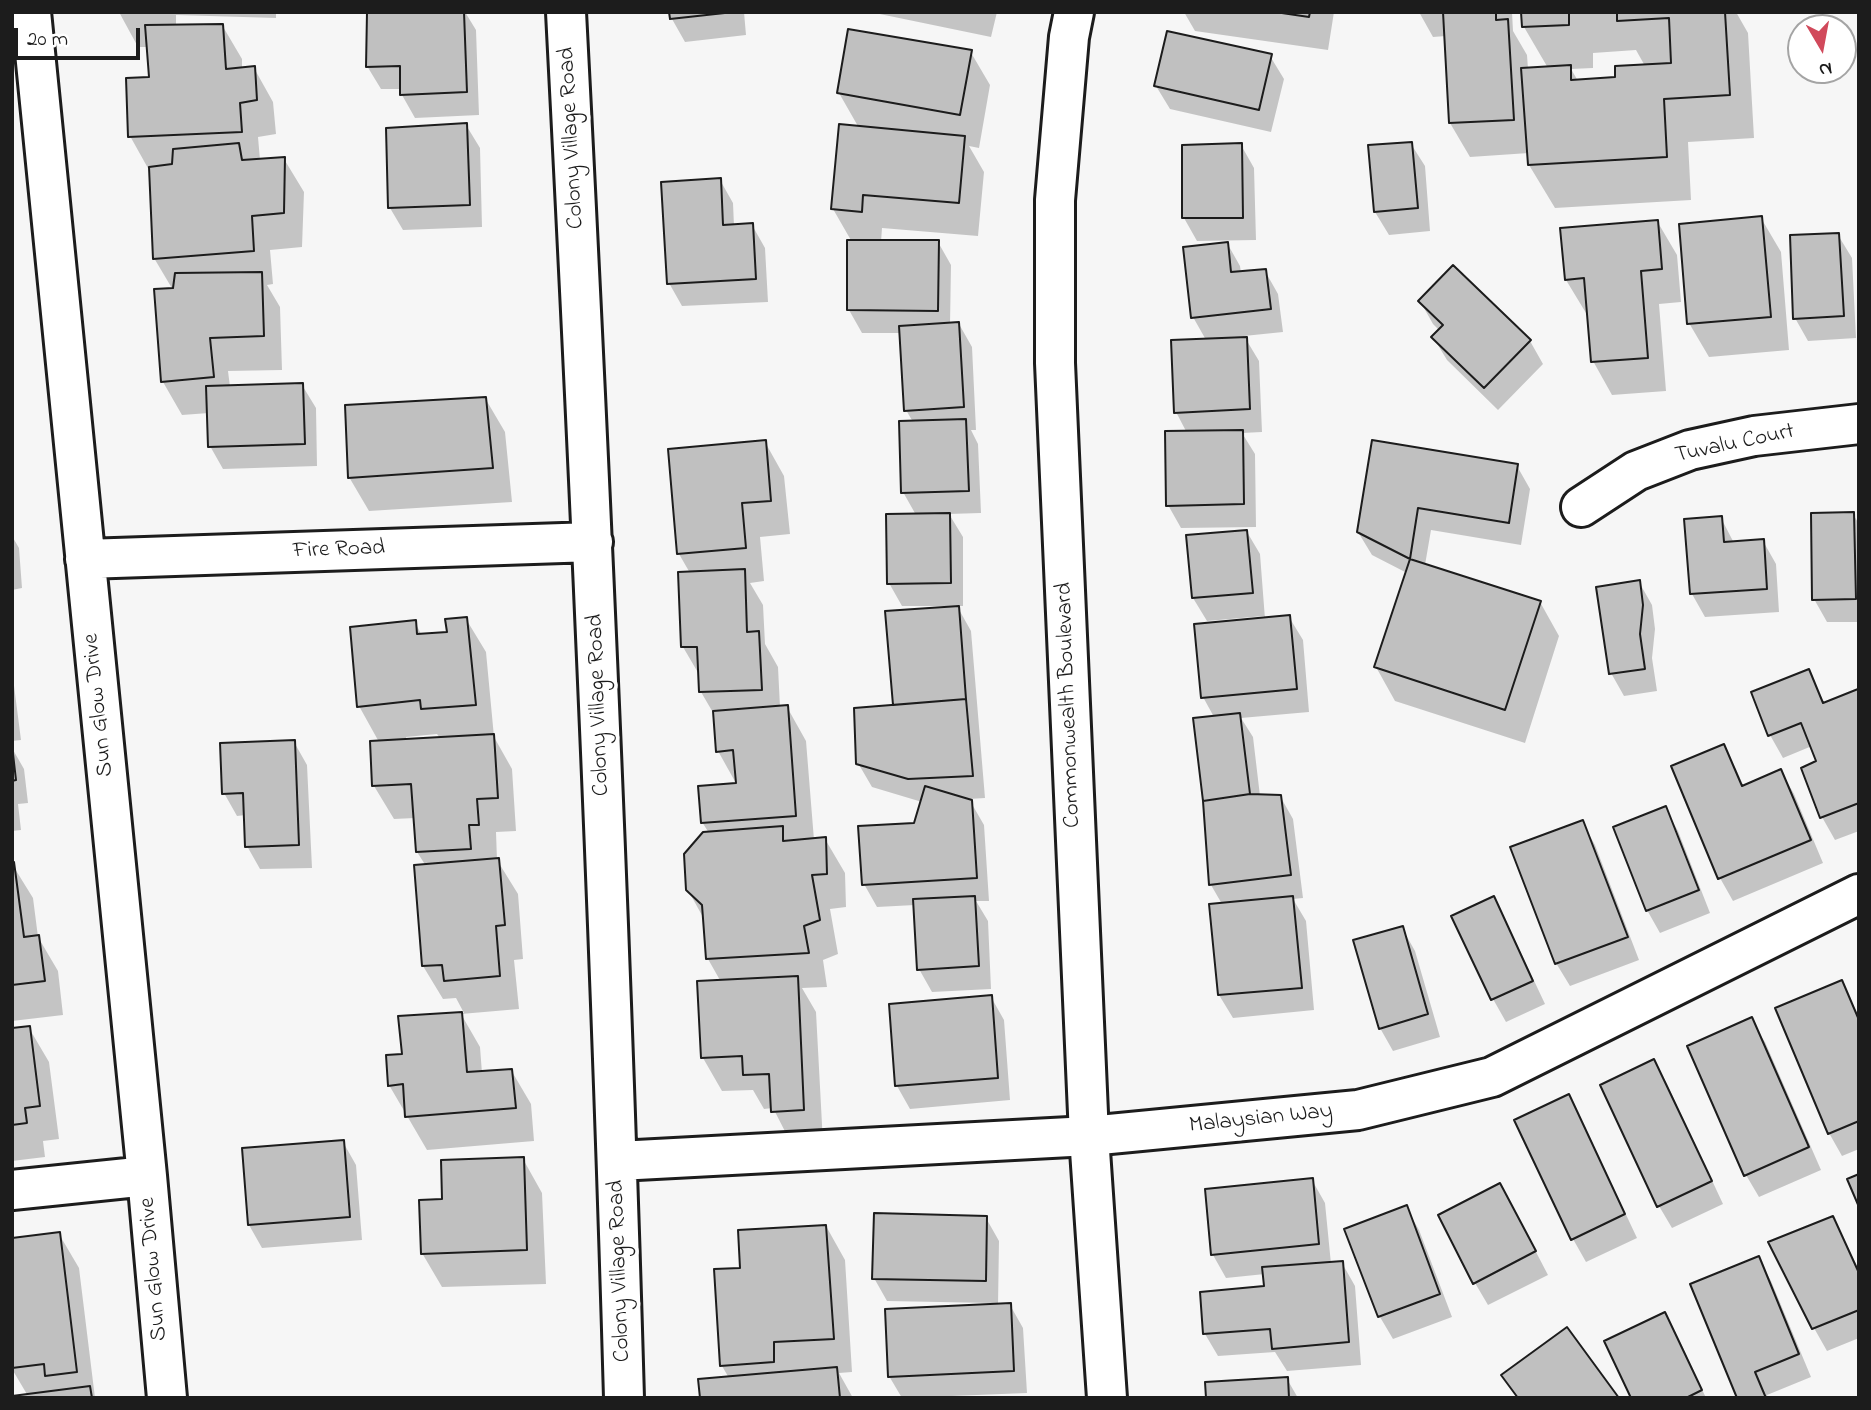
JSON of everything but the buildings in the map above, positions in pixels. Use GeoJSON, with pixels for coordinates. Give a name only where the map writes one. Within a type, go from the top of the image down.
{"type":"FeatureCollection","features":[{"type":"Feature","properties":{"kind":"street","name":"Sun Glow Drive"},"geometry":{"type":"LineString","coordinates":[[31,12],[167,1398]]}},
{"type":"Feature","properties":{"kind":"street","name":"Colony Village Road"},"geometry":{"type":"LineString","coordinates":[[566,12],[593,542],[618,1161],[624,1398]]}},
{"type":"Feature","properties":{"kind":"street","name":"Commonwealth Boulevard"},"geometry":{"type":"LineString","coordinates":[[1074,12],[1069,37],[1055,200],[1055,363],[1089,1136],[1107,1398]]}},
{"type":"Feature","properties":{"kind":"street","name":"Tuvalu Court"},"geometry":{"type":"LineString","coordinates":[[1581,507],[1636,471],[1690,450],[1754,436],[1859,424]]}},
{"type":"Feature","properties":{"kind":"street","name":"Fire Road"},"geometry":{"type":"LineString","coordinates":[[85,559],[593,542]]}},
{"type":"Feature","properties":{"kind":"street","name":"Malaysian Way"},"geometry":{"type":"LineString","coordinates":[[618,1161],[1089,1136],[1358,1110],[1492,1077],[1859,894]]}},
{"type":"Feature","properties":{"kind":"street"},"geometry":{"type":"LineString","coordinates":[[12,1190],[147,1176]]}}]}
